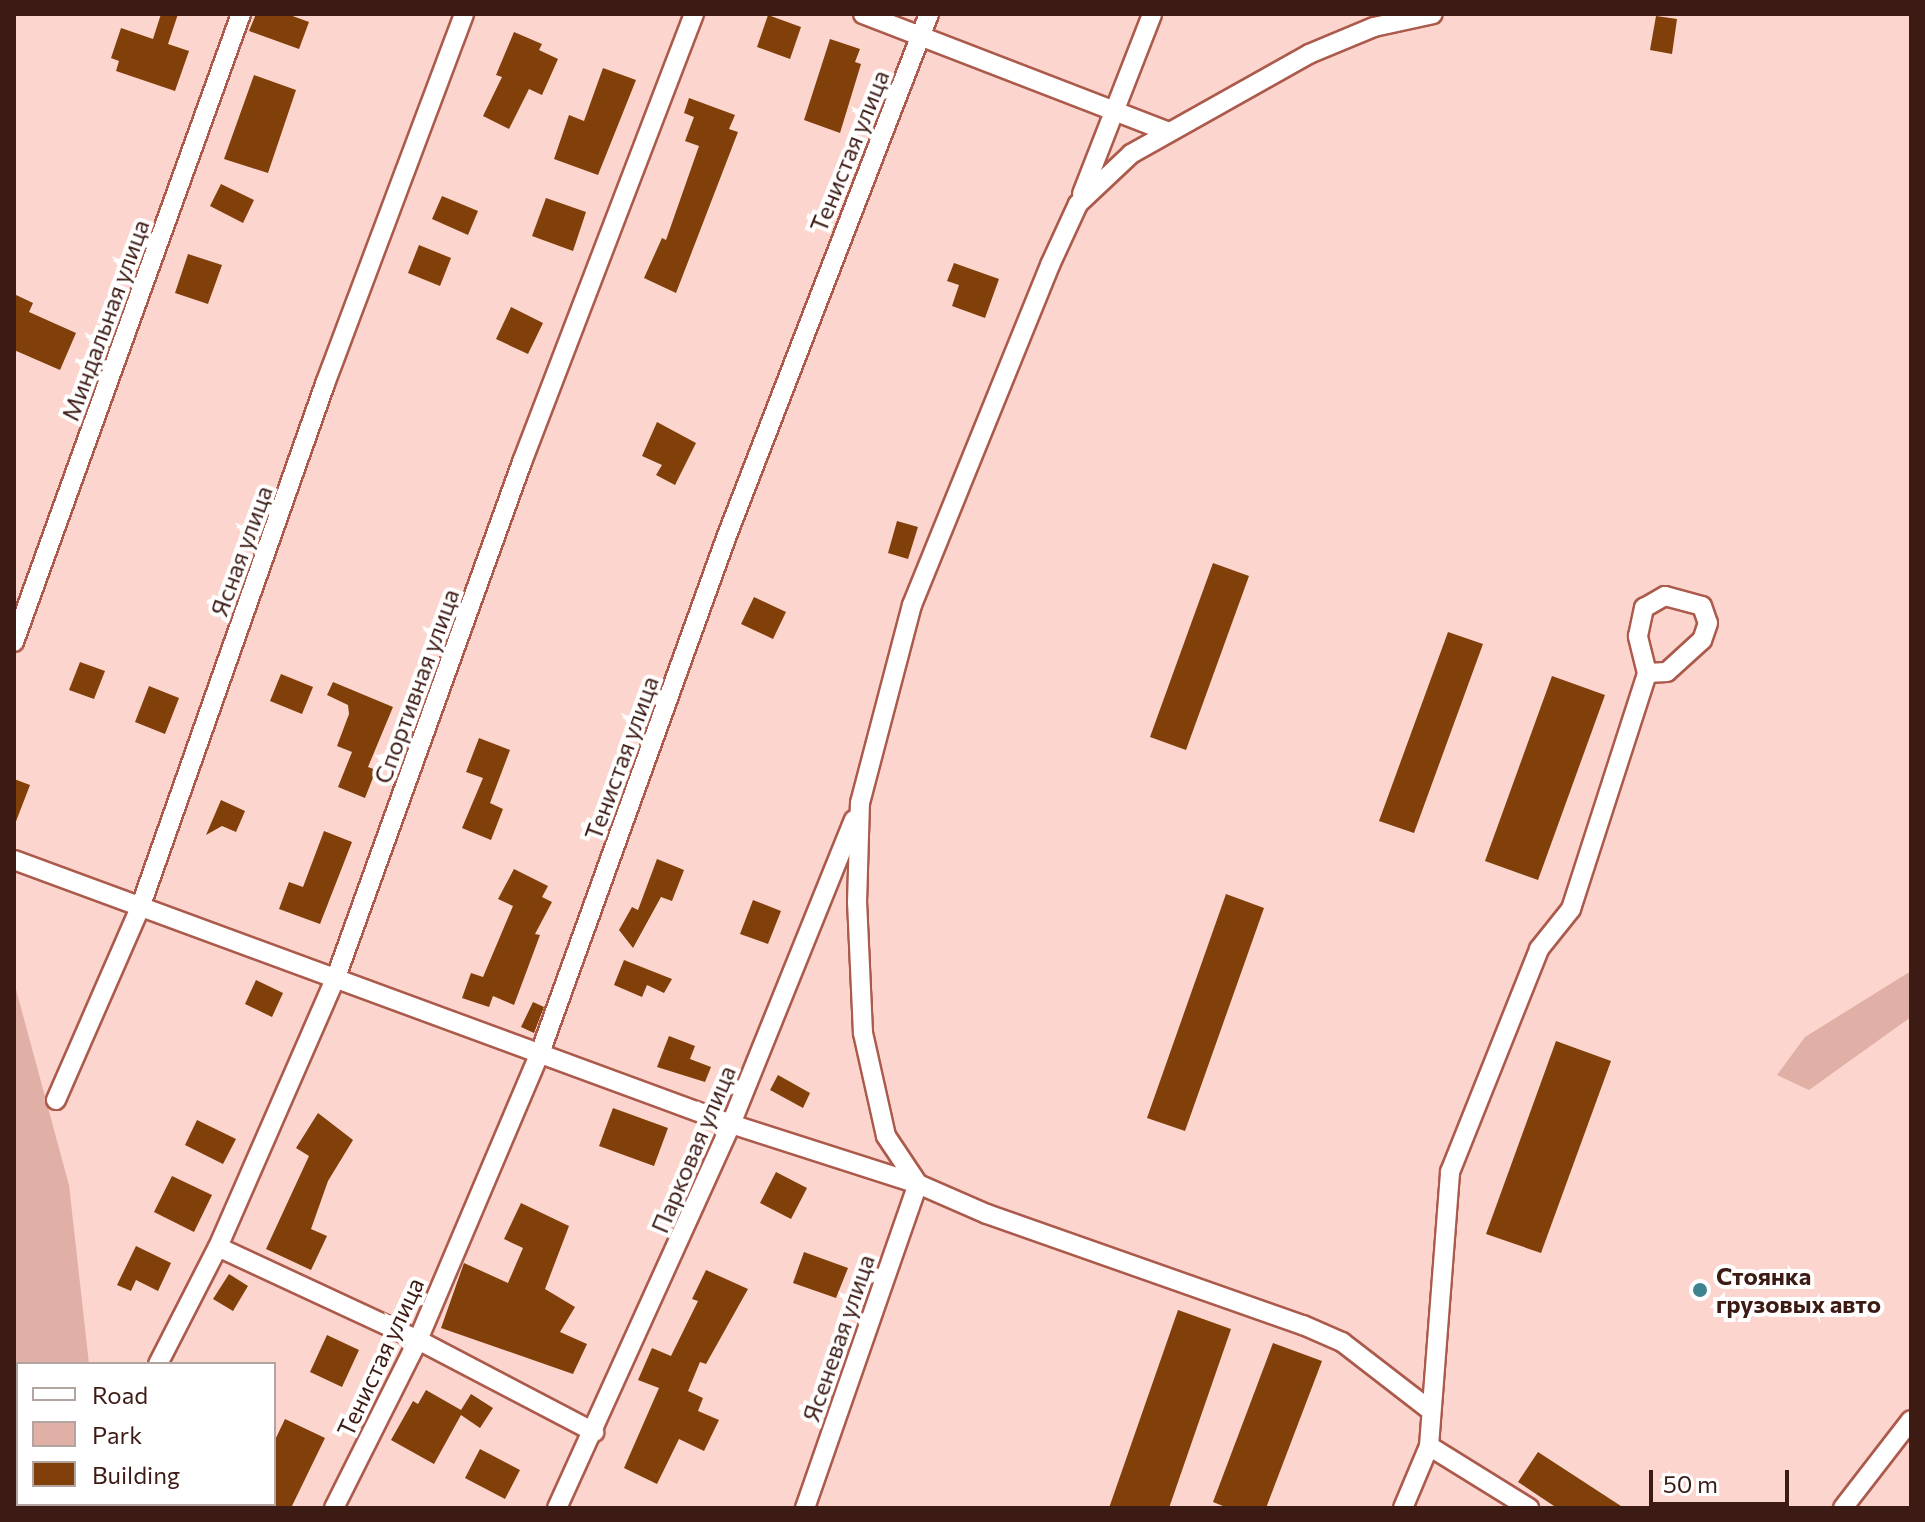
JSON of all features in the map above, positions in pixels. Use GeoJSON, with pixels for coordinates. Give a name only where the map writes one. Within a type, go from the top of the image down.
{"type":"FeatureCollection","features":[{"type":"Feature","properties":{"kind":"street","name":"Миндальная улица"},"geometry":{"type":"LineString","coordinates":[[14,642],[241,14]]}},
{"type":"Feature","properties":{"kind":"street","name":"Ясная улица"},"geometry":{"type":"LineString","coordinates":[[56,1100],[141,905],[325,384],[464,14]]}},
{"type":"Feature","properties":{"kind":"street","name":"Спортивная улица"},"geometry":{"type":"LineString","coordinates":[[159,1362],[218,1247],[336,977],[533,433],[694,14]]}},
{"type":"Feature","properties":{"kind":"street"},"geometry":{"type":"LineString","coordinates":[[863,14],[1166,131]]}},
{"type":"Feature","properties":{"kind":"street","name":"Тенистая улица"},"geometry":{"type":"LineString","coordinates":[[334,1508],[418,1340],[540,1053],[726,538],[929,14]]}},
{"type":"Feature","properties":{"kind":"street"},"geometry":{"type":"LineString","coordinates":[[918,1184],[886,1136],[863,1033],[857,903],[860,803],[912,605],[1078,204],[1152,14]]}},
{"type":"Feature","properties":{"kind":"street"},"geometry":{"type":"LineString","coordinates":[[1078,204],[1111,170],[1166,131],[1309,54],[1376,20],[1433,14]]}},
{"type":"Feature","properties":{"kind":"street"},"geometry":{"type":"LineString","coordinates":[[1403,1508],[1429,1446],[1450,1172],[1539,949],[1571,909],[1647,673],[1638,636],[1644,608],[1665,596],[1702,606],[1708,623],[1702,640],[1667,672],[1647,673]]}},
{"type":"Feature","properties":{"kind":"street","name":"Парковая улица"},"geometry":{"type":"LineString","coordinates":[[557,1508],[731,1124],[860,803]]}},
{"type":"Feature","properties":{"kind":"street"},"geometry":{"type":"LineString","coordinates":[[14,860],[731,1124],[918,1184],[987,1214],[1329,1337],[1383,1370],[1430,1410]]}},
{"type":"Feature","properties":{"kind":"street","name":"Ясеневая улица"},"geometry":{"type":"LineString","coordinates":[[805,1508],[918,1184]]}},
{"type":"Feature","properties":{"kind":"street"},"geometry":{"type":"LineString","coordinates":[[218,1247],[418,1340],[594,1432]]}},
{"type":"Feature","properties":{"kind":"street"},"geometry":{"type":"LineString","coordinates":[[1843,1508],[1911,1420]]}},
{"type":"Feature","properties":{"kind":"street"},"geometry":{"type":"LineString","coordinates":[[1429,1446],[1529,1508]]}},
{"type":"Feature","properties":{"kind":"green space"},"geometry":{"type":"Polygon","coordinates":[[[1911,971],[1911,1017],[1809,1090],[1777,1075],[1805,1037],[1911,971]]]}},
{"type":"Feature","properties":{"kind":"green space"},"geometry":{"type":"Polygon","coordinates":[[[14,982],[69,1185],[89,1362],[16,1362],[16,1506],[101,1508],[14,1508],[14,982]]]}},
{"type":"Feature","properties":{"kind":"building"},"geometry":{"type":"Polygon","coordinates":[[[161,14],[178,14],[168,44],[189,51],[175,91],[116,71],[119,61],[111,58],[121,28],[153,39],[161,14]]]}},
{"type":"Feature","properties":{"kind":"building"},"geometry":{"type":"Polygon","coordinates":[[[256,14],[287,14],[309,22],[299,49],[249,31],[256,14]]]}},
{"type":"Feature","properties":{"kind":"building"},"geometry":{"type":"Polygon","coordinates":[[[768,15],[801,27],[790,59],[757,47],[768,15]]]}},
{"type":"Feature","properties":{"kind":"building"},"geometry":{"type":"Polygon","coordinates":[[[1656,16],[1677,19],[1672,54],[1650,50],[1656,16]]]}},
{"type":"Feature","properties":{"kind":"building"},"geometry":{"type":"Polygon","coordinates":[[[514,32],[542,44],[539,50],[558,59],[542,95],[529,89],[509,129],[483,116],[502,77],[496,75],[514,32]]]}},
{"type":"Feature","properties":{"kind":"building"},"geometry":{"type":"Polygon","coordinates":[[[830,39],[860,49],[855,62],[861,64],[840,133],[804,120],[830,39]]]}},
{"type":"Feature","properties":{"kind":"building"},"geometry":{"type":"Polygon","coordinates":[[[603,68],[636,80],[598,175],[554,159],[569,115],[584,121],[603,68]]]}},
{"type":"Feature","properties":{"kind":"building"},"geometry":{"type":"Polygon","coordinates":[[[254,75],[296,90],[268,173],[224,159],[254,75]]]}},
{"type":"Feature","properties":{"kind":"building"},"geometry":{"type":"Polygon","coordinates":[[[689,98],[735,115],[729,129],[738,132],[676,293],[644,278],[662,238],[666,240],[699,146],[685,141],[694,117],[684,113],[689,98]]]}},
{"type":"Feature","properties":{"kind":"building"},"geometry":{"type":"Polygon","coordinates":[[[221,184],[254,200],[243,223],[210,206],[221,184]]]}},
{"type":"Feature","properties":{"kind":"building"},"geometry":{"type":"Polygon","coordinates":[[[442,196],[478,211],[468,235],[432,219],[442,196]]]}},
{"type":"Feature","properties":{"kind":"building"},"geometry":{"type":"Polygon","coordinates":[[[546,198],[586,212],[573,251],[532,236],[546,198]]]}},
{"type":"Feature","properties":{"kind":"building"},"geometry":{"type":"Polygon","coordinates":[[[419,245],[451,258],[440,286],[408,273],[419,245]]]}},
{"type":"Feature","properties":{"kind":"building"},"geometry":{"type":"Polygon","coordinates":[[[188,254],[222,265],[208,304],[175,293],[188,254]]]}},
{"type":"Feature","properties":{"kind":"building"},"geometry":{"type":"Polygon","coordinates":[[[954,263],[999,279],[985,318],[952,306],[959,285],[947,281],[954,263]]]}},
{"type":"Feature","properties":{"kind":"building"},"geometry":{"type":"Polygon","coordinates":[[[14,294],[33,303],[29,312],[76,333],[60,370],[14,350],[14,294]]]}},
{"type":"Feature","properties":{"kind":"building"},"geometry":{"type":"Polygon","coordinates":[[[511,307],[543,323],[528,354],[496,339],[511,307]]]}},
{"type":"Feature","properties":{"kind":"building"},"geometry":{"type":"Polygon","coordinates":[[[657,422],[696,443],[675,485],[656,475],[662,465],[642,456],[657,422]]]}},
{"type":"Feature","properties":{"kind":"building"},"geometry":{"type":"Polygon","coordinates":[[[897,521],[918,527],[908,559],[888,553],[897,521]]]}},
{"type":"Feature","properties":{"kind":"building"},"geometry":{"type":"Polygon","coordinates":[[[1213,563],[1249,576],[1186,750],[1150,737],[1213,563]]]}},
{"type":"Feature","properties":{"kind":"building"},"geometry":{"type":"Polygon","coordinates":[[[754,597],[786,612],[773,639],[741,624],[754,597]]]}},
{"type":"Feature","properties":{"kind":"building"},"geometry":{"type":"Polygon","coordinates":[[[1448,632],[1483,644],[1414,833],[1379,821],[1448,632]]]}},
{"type":"Feature","properties":{"kind":"building"},"geometry":{"type":"Polygon","coordinates":[[[80,662],[105,671],[94,699],[69,690],[80,662]]]}},
{"type":"Feature","properties":{"kind":"building"},"geometry":{"type":"Polygon","coordinates":[[[281,674],[313,687],[302,714],[270,701],[281,674]]]}},
{"type":"Feature","properties":{"kind":"building"},"geometry":{"type":"Polygon","coordinates":[[[1552,676],[1605,695],[1538,880],[1485,861],[1552,676]]]}},
{"type":"Feature","properties":{"kind":"building"},"geometry":{"type":"Polygon","coordinates":[[[333,682],[393,707],[368,767],[376,770],[365,798],[338,787],[352,752],[337,746],[349,714],[348,705],[327,695],[333,682]]]}},
{"type":"Feature","properties":{"kind":"building"},"geometry":{"type":"Polygon","coordinates":[[[149,686],[179,698],[165,734],[135,722],[149,686]]]}},
{"type":"Feature","properties":{"kind":"building"},"geometry":{"type":"Polygon","coordinates":[[[479,738],[510,750],[490,803],[503,809],[491,840],[462,828],[483,778],[466,772],[479,738]]]}},
{"type":"Feature","properties":{"kind":"building"},"geometry":{"type":"Polygon","coordinates":[[[14,779],[30,785],[15,824],[14,824],[14,779]]]}},
{"type":"Feature","properties":{"kind":"building"},"geometry":{"type":"Polygon","coordinates":[[[221,800],[245,811],[236,832],[222,826],[206,835],[221,800]]]}},
{"type":"Feature","properties":{"kind":"building"},"geometry":{"type":"Polygon","coordinates":[[[324,831],[352,842],[320,924],[279,909],[289,882],[303,887],[324,831]]]}},
{"type":"Feature","properties":{"kind":"building"},"geometry":{"type":"Polygon","coordinates":[[[657,859],[684,870],[672,901],[661,897],[633,948],[619,930],[632,907],[638,910],[657,859]]]}},
{"type":"Feature","properties":{"kind":"building"},"geometry":{"type":"Polygon","coordinates":[[[514,869],[548,886],[542,897],[552,902],[535,934],[540,935],[514,1005],[493,996],[489,1007],[462,998],[471,973],[483,977],[513,906],[498,899],[514,869]]]}},
{"type":"Feature","properties":{"kind":"building"},"geometry":{"type":"Polygon","coordinates":[[[1226,894],[1264,908],[1185,1131],[1147,1118],[1226,894]]]}},
{"type":"Feature","properties":{"kind":"building"},"geometry":{"type":"Polygon","coordinates":[[[753,900],[781,911],[768,944],[740,934],[753,900]]]}},
{"type":"Feature","properties":{"kind":"building"},"geometry":{"type":"Polygon","coordinates":[[[624,960],[672,979],[664,993],[647,985],[642,997],[614,985],[624,960]]]}},
{"type":"Feature","properties":{"kind":"building"},"geometry":{"type":"Polygon","coordinates":[[[256,980],[283,993],[272,1017],[245,1004],[256,980]]]}},
{"type":"Feature","properties":{"kind":"building"},"geometry":{"type":"Polygon","coordinates":[[[533,1002],[544,1007],[534,1033],[521,1027],[533,1002]]]}},
{"type":"Feature","properties":{"kind":"building"},"geometry":{"type":"Polygon","coordinates":[[[669,1036],[695,1046],[690,1059],[711,1067],[705,1082],[657,1067],[669,1036]]]}},
{"type":"Feature","properties":{"kind":"building"},"geometry":{"type":"Polygon","coordinates":[[[1556,1041],[1611,1061],[1541,1253],[1486,1234],[1556,1041]]]}},
{"type":"Feature","properties":{"kind":"building"},"geometry":{"type":"Polygon","coordinates":[[[778,1075],[810,1093],[803,1108],[770,1090],[778,1075]]]}},
{"type":"Feature","properties":{"kind":"building"},"geometry":{"type":"Polygon","coordinates":[[[613,1108],[668,1128],[654,1166],[599,1146],[613,1108]]]}},
{"type":"Feature","properties":{"kind":"building"},"geometry":{"type":"Polygon","coordinates":[[[318,1113],[353,1140],[328,1181],[311,1229],[327,1236],[311,1270],[266,1249],[309,1156],[296,1148],[318,1113]]]}},
{"type":"Feature","properties":{"kind":"building"},"geometry":{"type":"Polygon","coordinates":[[[197,1120],[236,1139],[223,1164],[185,1145],[197,1120]]]}},
{"type":"Feature","properties":{"kind":"building"},"geometry":{"type":"Polygon","coordinates":[[[776,1172],[807,1188],[791,1219],[760,1203],[776,1172]]]}},
{"type":"Feature","properties":{"kind":"building"},"geometry":{"type":"Polygon","coordinates":[[[172,1176],[212,1195],[194,1232],[154,1212],[172,1176]]]}},
{"type":"Feature","properties":{"kind":"building"},"geometry":{"type":"Polygon","coordinates":[[[521,1203],[569,1226],[545,1289],[575,1307],[560,1332],[587,1344],[573,1374],[441,1328],[464,1263],[508,1283],[523,1248],[504,1239],[521,1203]]]}},
{"type":"Feature","properties":{"kind":"building"},"geometry":{"type":"Polygon","coordinates":[[[136,1246],[171,1263],[158,1291],[136,1280],[131,1291],[117,1285],[136,1246]]]}},
{"type":"Feature","properties":{"kind":"building"},"geometry":{"type":"Polygon","coordinates":[[[804,1252],[848,1268],[836,1298],[793,1283],[804,1252]]]}},
{"type":"Feature","properties":{"kind":"building"},"geometry":{"type":"Polygon","coordinates":[[[706,1270],[748,1289],[706,1364],[700,1362],[688,1391],[703,1398],[698,1411],[719,1420],[704,1451],[679,1439],[657,1484],[624,1468],[659,1388],[638,1380],[652,1348],[671,1356],[698,1301],[692,1299],[706,1270]]]}},
{"type":"Feature","properties":{"kind":"building"},"geometry":{"type":"Polygon","coordinates":[[[229,1274],[248,1286],[233,1311],[213,1299],[229,1274]]]}},
{"type":"Feature","properties":{"kind":"building"},"geometry":{"type":"Polygon","coordinates":[[[1178,1310],[1231,1329],[1169,1508],[1109,1508],[1178,1310]]]}},
{"type":"Feature","properties":{"kind":"building"},"geometry":{"type":"Polygon","coordinates":[[[327,1335],[359,1350],[342,1387],[310,1372],[327,1335]]]}},
{"type":"Feature","properties":{"kind":"building"},"geometry":{"type":"Polygon","coordinates":[[[1273,1343],[1322,1361],[1266,1508],[1228,1508],[1213,1502],[1273,1343]]]}},
{"type":"Feature","properties":{"kind":"building"},"geometry":{"type":"Polygon","coordinates":[[[426,1390],[461,1410],[471,1394],[493,1408],[480,1428],[461,1415],[434,1464],[391,1440],[413,1401],[418,1404],[426,1390]]]}},
{"type":"Feature","properties":{"kind":"building"},"geometry":{"type":"Polygon","coordinates":[[[285,1419],[325,1438],[291,1508],[274,1508],[276,1438],[285,1419]]]}},
{"type":"Feature","properties":{"kind":"building"},"geometry":{"type":"Polygon","coordinates":[[[480,1449],[520,1470],[505,1499],[465,1478],[480,1449]]]}},
{"type":"Feature","properties":{"kind":"building"},"geometry":{"type":"Polygon","coordinates":[[[1538,1452],[1624,1508],[1557,1508],[1518,1482],[1538,1452]]]}},
{"type":"Feature","properties":{"kind":"place","name":"Стоянка грузовых авто"},"geometry":{"type":"Point","coordinates":[1700,1290]}}]}
